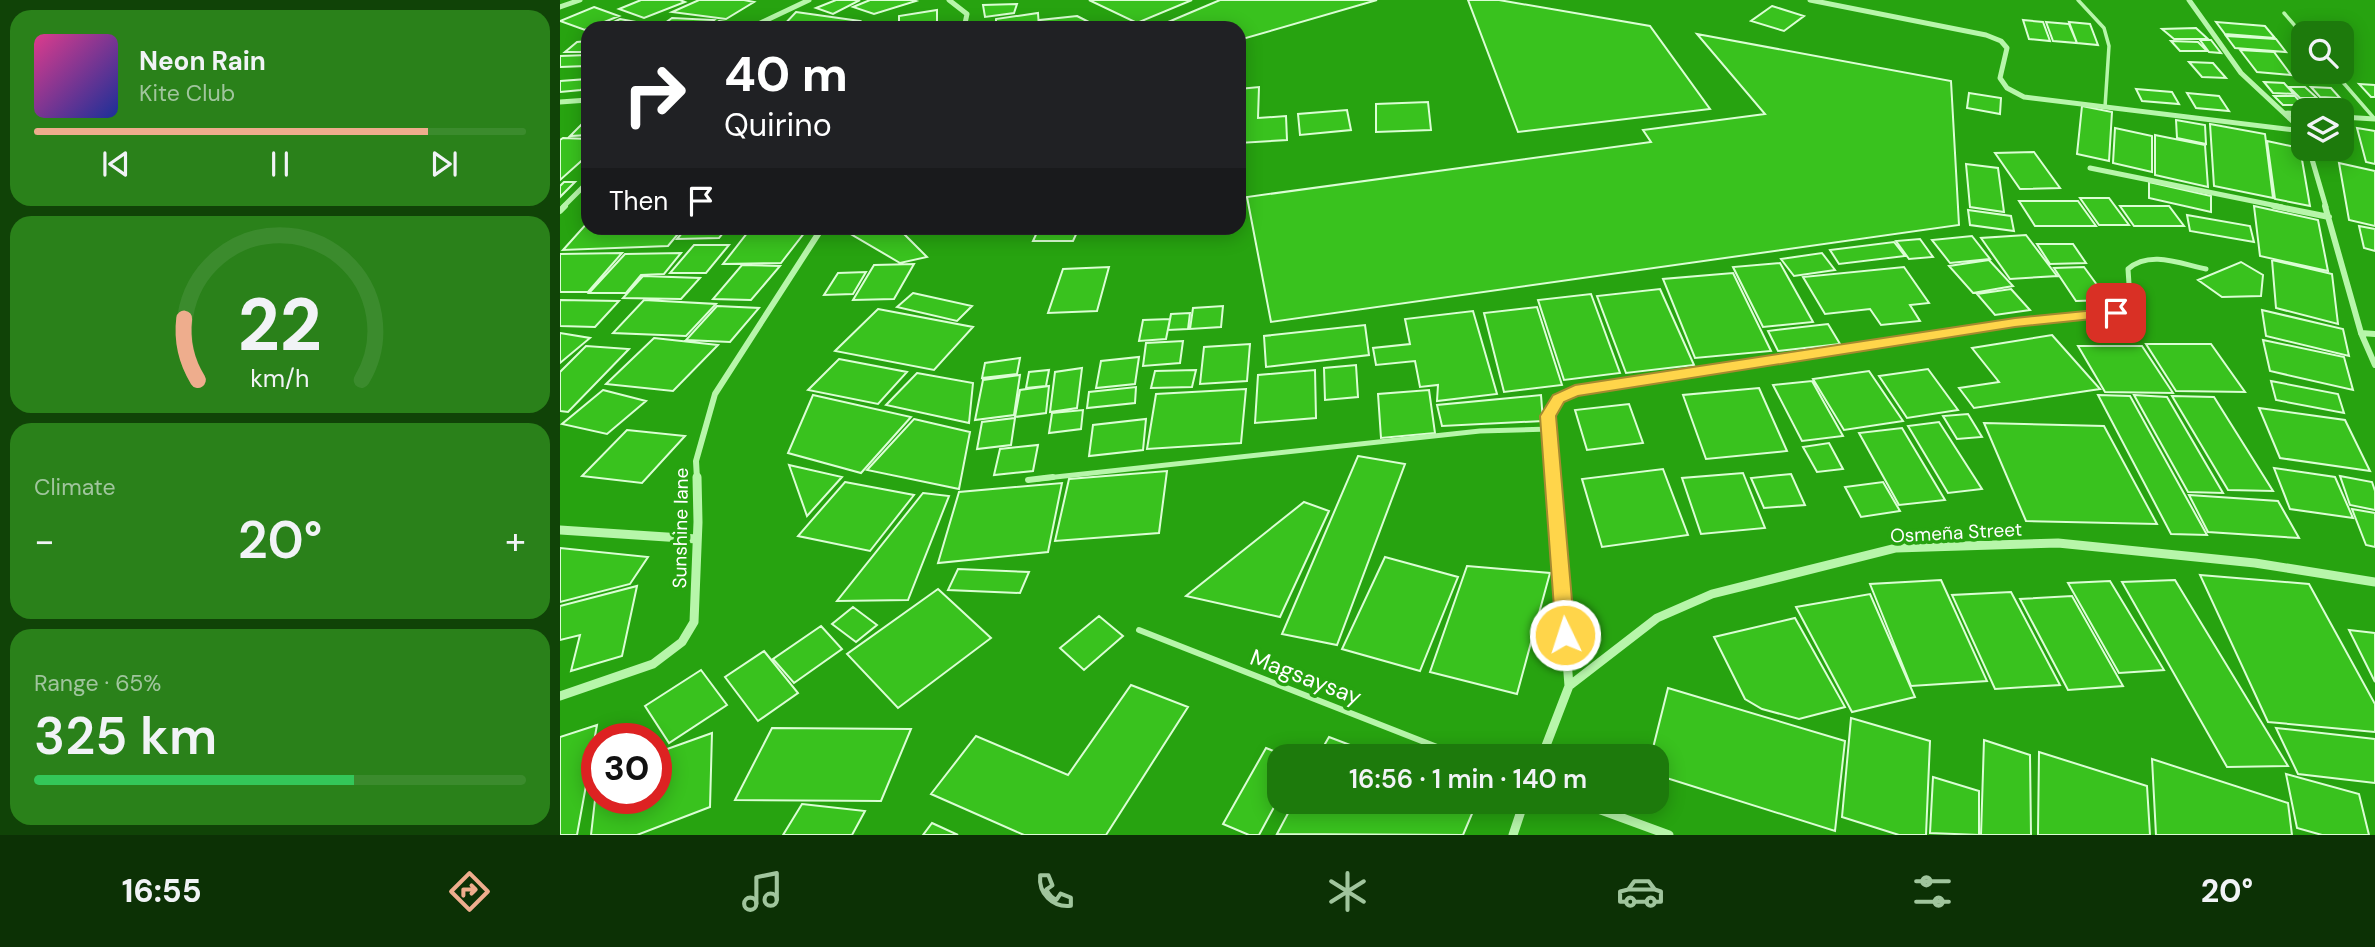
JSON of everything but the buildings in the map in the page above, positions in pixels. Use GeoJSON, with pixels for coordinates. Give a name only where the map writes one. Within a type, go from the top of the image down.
{"type":"FeatureCollection","features":[{"type":"Feature","properties":{"kind":"street"},"geometry":{"type":"LineString","coordinates":[[560,8],[580,0]]}},
{"type":"Feature","properties":{"kind":"street"},"geometry":{"type":"LineString","coordinates":[[764,21],[808,0]]}},
{"type":"Feature","properties":{"kind":"street"},"geometry":{"type":"LineString","coordinates":[[949,0],[967,14],[966,21]]}},
{"type":"Feature","properties":{"kind":"street"},"geometry":{"type":"LineString","coordinates":[[1810,0],[1986,35],[2001,41],[2007,48],[2000,78],[2007,88],[2024,97],[2291,129]]}},
{"type":"Feature","properties":{"kind":"street"},"geometry":{"type":"LineString","coordinates":[[2189,0],[2241,73],[2291,120]]}},
{"type":"Feature","properties":{"kind":"street"},"geometry":{"type":"LineString","coordinates":[[560,102],[581,100]]}},
{"type":"Feature","properties":{"kind":"street"},"geometry":{"type":"LineString","coordinates":[[2283,113],[2291,113]]}},
{"type":"Feature","properties":{"kind":"street"},"geometry":{"type":"LineString","coordinates":[[2354,117],[2375,118]]}},
{"type":"Feature","properties":{"kind":"street"},"geometry":{"type":"LineString","coordinates":[[2313,161],[2361,334],[2375,365]]}},
{"type":"Feature","properties":{"kind":"street"},"geometry":{"type":"LineString","coordinates":[[2090,168],[2329,217]]}},
{"type":"Feature","properties":{"kind":"street"},"geometry":{"type":"LineString","coordinates":[[560,211],[581,189]]}},
{"type":"Feature","properties":{"kind":"street","name":"Sunshine lane"},"geometry":{"type":"LineString","coordinates":[[560,695],[653,664],[682,642],[694,622],[696,461],[715,394],[817,235]]}},
{"type":"Feature","properties":{"kind":"street"},"geometry":{"type":"LineString","coordinates":[[1547,744],[1569,686],[1548,416],[1558,399],[1575,391],[2043,318],[2116,313]]}},
{"type":"Feature","properties":{"kind":"street"},"geometry":{"type":"LineString","coordinates":[[2361,334],[2375,334]]}},
{"type":"Feature","properties":{"kind":"street"},"geometry":{"type":"LineString","coordinates":[[560,530],[697,540]]}},
{"type":"Feature","properties":{"kind":"street","name":"Osmeña Street"},"geometry":{"type":"LineString","coordinates":[[1569,686],[1657,618],[1712,594],[1896,548],[2058,543],[2255,563],[2375,582]]}},
{"type":"Feature","properties":{"kind":"street"},"geometry":{"type":"LineString","coordinates":[[1513,835],[1520,814]]}},
{"type":"Feature","properties":{"kind":"street"},"geometry":{"type":"LineString","coordinates":[[1612,814],[1670,835]]}},
{"type":"Feature","properties":{"kind":"lane"},"geometry":{"type":"LineString","coordinates":[[2078,0],[2104,28],[2109,46],[2105,107]]}},
{"type":"Feature","properties":{"kind":"lane"},"geometry":{"type":"LineString","coordinates":[[2284,13],[2291,21]]}},
{"type":"Feature","properties":{"kind":"lane"},"geometry":{"type":"LineString","coordinates":[[2345,84],[2375,118]]}},
{"type":"Feature","properties":{"kind":"lane"},"geometry":{"type":"LineString","coordinates":[[2116,313],[2130,299],[2128,269],[2133,262],[2144,258],[2206,269]]}},
{"type":"Feature","properties":{"kind":"lane"},"geometry":{"type":"LineString","coordinates":[[1028,480],[1480,431],[1550,429]]}},
{"type":"Feature","properties":{"kind":"lane","name":"Magsaysay"},"geometry":{"type":"LineString","coordinates":[[1139,630],[1429,744]]}},
{"type":"Feature","properties":{"kind":"route"},"geometry":{"type":"LineString","coordinates":[[1565,635],[1548,416],[1558,399],[1575,391],[2043,318],[2116,313]]}}]}
